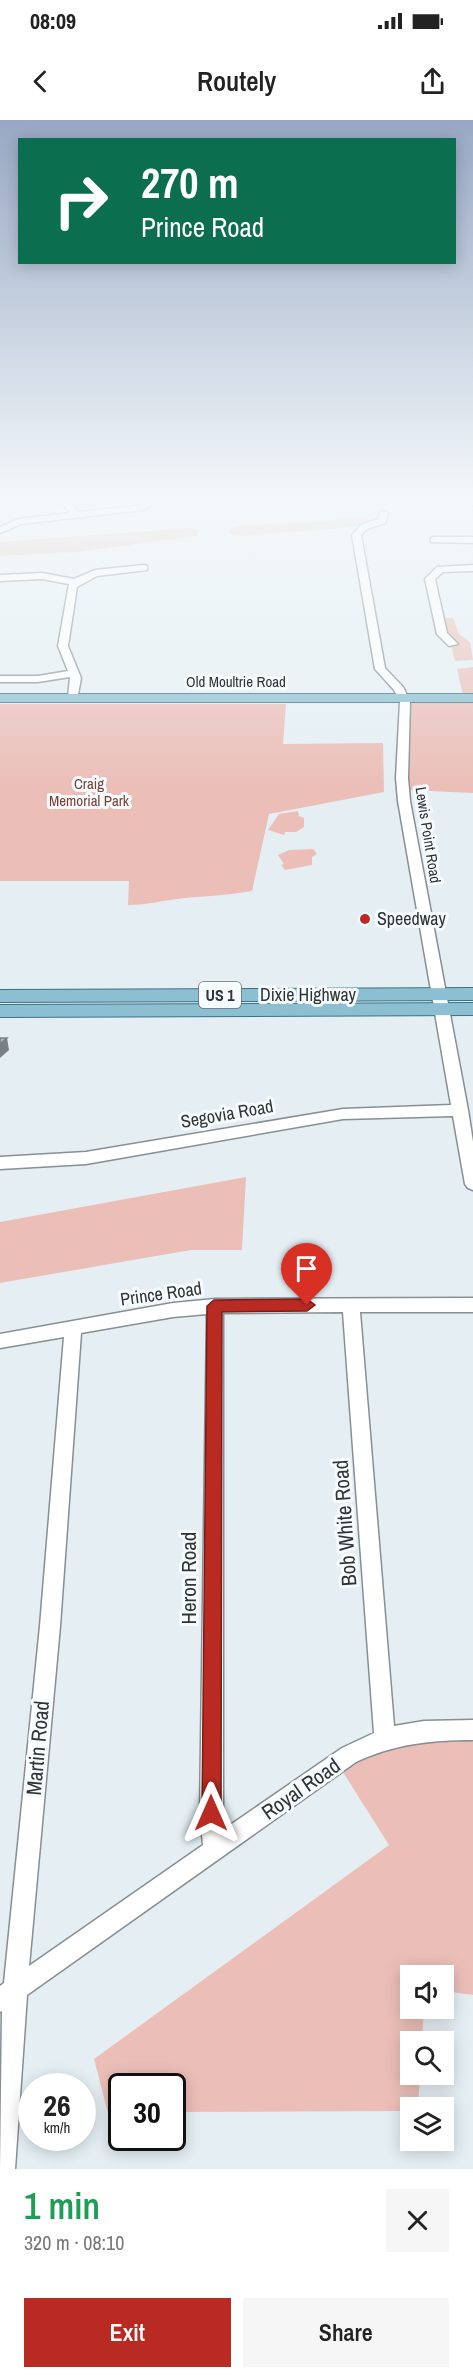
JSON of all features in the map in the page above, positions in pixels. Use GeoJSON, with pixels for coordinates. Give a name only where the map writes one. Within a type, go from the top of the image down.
{"type":"FeatureCollection","features":[{"type":"Feature","properties":{"kind":"main road","name":"Old Moultrie Road"},"geometry":{"type":"LineString","coordinates":[[0,698],[473,698]]}},
{"type":"Feature","properties":{"kind":"main road","name":"Dixie Highway"},"geometry":{"type":"LineString","coordinates":[[0,996],[30,1003],[219,1010],[441,1001],[473,994]]}},
{"type":"Feature","properties":{"kind":"main road","name":"Dixie Highway"},"geometry":{"type":"LineString","coordinates":[[30,1003],[441,1001],[473,1009]]}},
{"type":"Feature","properties":{"kind":"main road","name":"US 1"},"geometry":{"type":"LineString","coordinates":[[0,1011],[30,1003]]}},
{"type":"Feature","properties":{"kind":"street"},"geometry":{"type":"LineString","coordinates":[[71,593],[63,646],[75,673],[73,698]]}},
{"type":"Feature","properties":{"kind":"street"},"geometry":{"type":"LineString","coordinates":[[366,593],[380,669],[404,698]]}},
{"type":"Feature","properties":{"kind":"street"},"geometry":{"type":"LineString","coordinates":[[433,593],[442,634],[453,644]]}},
{"type":"Feature","properties":{"kind":"street"},"geometry":{"type":"LineString","coordinates":[[0,679],[38,679],[75,673]]}},
{"type":"Feature","properties":{"kind":"street","name":"Lewis Point Road"},"geometry":{"type":"LineString","coordinates":[[404,698],[406,710],[402,778],[404,801],[473,1184]]}},
{"type":"Feature","properties":{"kind":"street","name":"Segovia Road"},"geometry":{"type":"LineString","coordinates":[[0,1163],[86,1158],[343,1114],[461,1110]]}},
{"type":"Feature","properties":{"kind":"street","name":"Bob White Road"},"geometry":{"type":"LineString","coordinates":[[351,1305],[386,1738]]}},
{"type":"Feature","properties":{"kind":"street","name":"Prince Road"},"geometry":{"type":"LineString","coordinates":[[0,1341],[214,1306],[473,1305]]}},
{"type":"Feature","properties":{"kind":"street","name":"Heron Road"},"geometry":{"type":"LineString","coordinates":[[214,1306],[211,1813],[214,1850]]}},
{"type":"Feature","properties":{"kind":"street","name":"Martin Road"},"geometry":{"type":"LineString","coordinates":[[2,2169],[8,1994],[53,1590],[73,1328]]}},
{"type":"Feature","properties":{"kind":"street","name":"Royal Road"},"geometry":{"type":"LineString","coordinates":[[8,1994],[349,1755],[386,1738],[429,1729],[473,1730]]}},
{"type":"Feature","properties":{"kind":"green space"},"geometry":{"type":"Polygon","coordinates":[[[444,618],[453,618],[459,634],[470,642],[473,660],[455,661],[444,618]]]}},
{"type":"Feature","properties":{"kind":"green space"},"geometry":{"type":"Polygon","coordinates":[[[473,667],[473,696],[463,695],[457,669],[473,667]]]}},
{"type":"Feature","properties":{"kind":"green space"},"geometry":{"type":"Polygon","coordinates":[[[409,700],[473,700],[473,793],[407,790],[409,700]]]}},
{"type":"Feature","properties":{"kind":"green space","name":"Craig Memorial Park"},"geometry":{"type":"Polygon","coordinates":[[[0,704],[286,704],[283,744],[383,743],[384,792],[269,814],[252,891],[128,905],[129,881],[0,881],[0,704]]]}},
{"type":"Feature","properties":{"kind":"green space"},"geometry":{"type":"Polygon","coordinates":[[[298,811],[299,816],[304,818],[304,827],[296,832],[285,832],[284,835],[268,830],[279,814],[298,811]]]}},
{"type":"Feature","properties":{"kind":"green space"},"geometry":{"type":"Polygon","coordinates":[[[313,849],[317,854],[312,857],[312,865],[285,870],[281,865],[284,864],[278,855],[289,850],[313,849]]]}},
{"type":"Feature","properties":{"kind":"green space"},"geometry":{"type":"Polygon","coordinates":[[[246,1177],[242,1250],[191,1250],[0,1283],[0,1222],[246,1177]]]}},
{"type":"Feature","properties":{"kind":"green space"},"geometry":{"type":"Polygon","coordinates":[[[473,1732],[473,1995],[454,1992],[454,1965],[400,1965],[400,2019],[423,2019],[423,2031],[400,2031],[400,2085],[419,2085],[419,2097],[400,2097],[400,2111],[186,2112],[186,2073],[108,2073],[108,2113],[94,2059],[389,1845],[336,1761],[387,1734],[473,1732]]]}},
{"type":"Feature","properties":{"kind":"place","name":"Speedway"},"geometry":{"type":"Point","coordinates":[365,919]}},
{"type":"Feature","properties":{"kind":"route"},"geometry":{"type":"LineString","coordinates":[[211,1813],[214,1306],[307,1305]]}}]}
